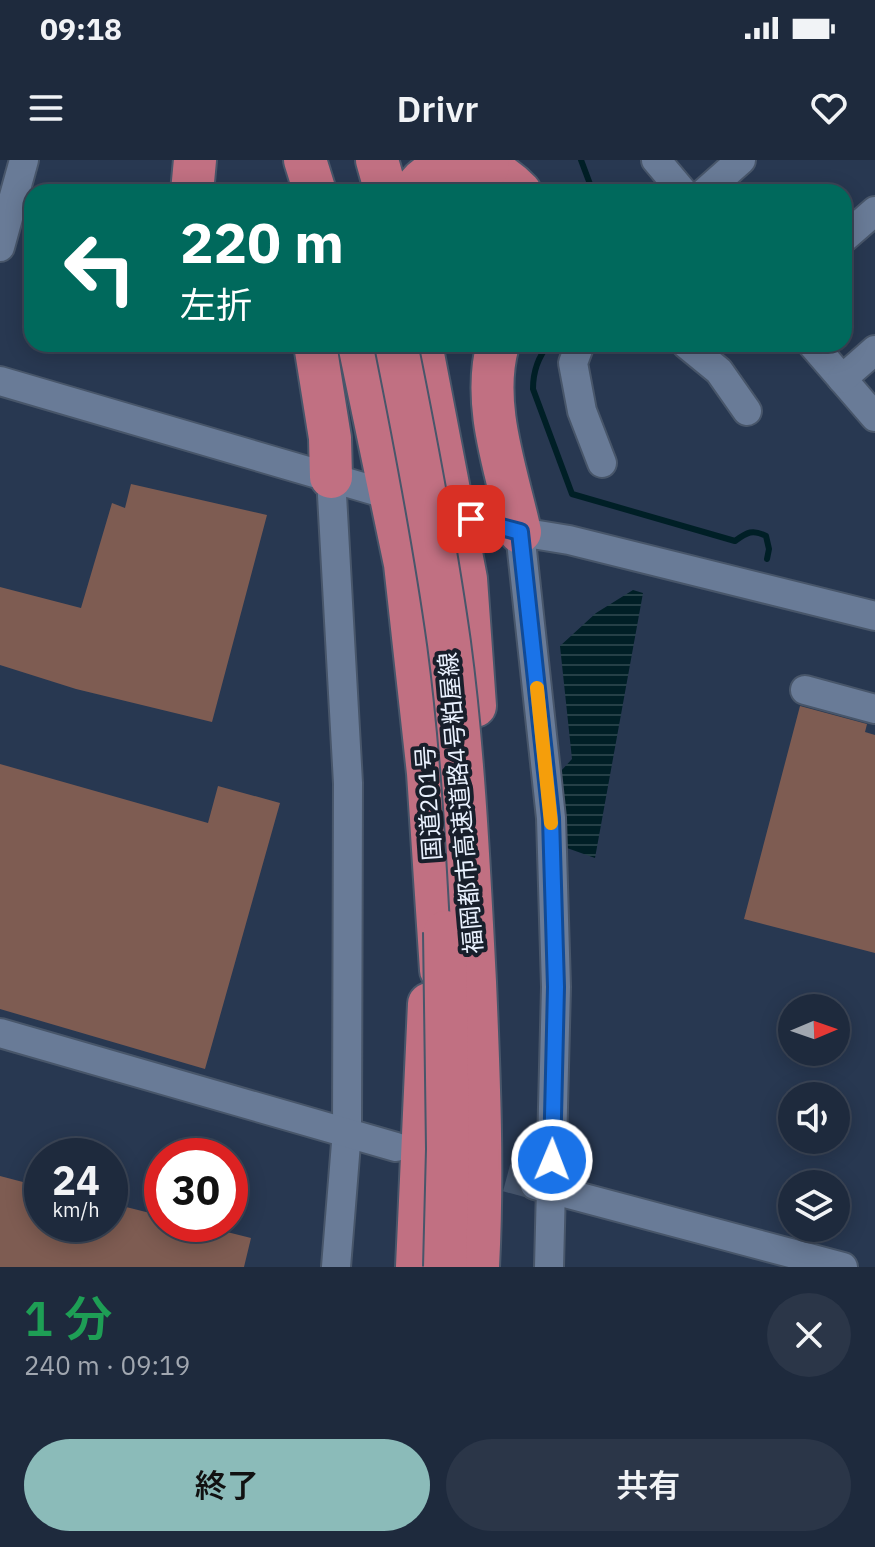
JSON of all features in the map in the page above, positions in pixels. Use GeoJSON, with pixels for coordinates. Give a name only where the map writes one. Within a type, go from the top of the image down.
{"type":"FeatureCollection","features":[{"type":"Feature","properties":{"kind":"highway"},"geometry":{"type":"LineString","coordinates":[[193,184],[195,160]]}},
{"type":"Feature","properties":{"kind":"highway"},"geometry":{"type":"LineString","coordinates":[[305,160],[312,184]]}},
{"type":"Feature","properties":{"kind":"highway"},"geometry":{"type":"LineString","coordinates":[[318,160],[325,184]]}},
{"type":"Feature","properties":{"kind":"highway"},"geometry":{"type":"LineString","coordinates":[[328,160],[334,184]]}},
{"type":"Feature","properties":{"kind":"highway"},"geometry":{"type":"LineString","coordinates":[[353,160],[360,184]]}},
{"type":"Feature","properties":{"kind":"highway"},"geometry":{"type":"LineString","coordinates":[[377,160],[384,184]]}},
{"type":"Feature","properties":{"kind":"highway"},"geometry":{"type":"LineString","coordinates":[[419,184],[447,169],[491,173]]}},
{"type":"Feature","properties":{"kind":"highway"},"geometry":{"type":"LineString","coordinates":[[316,352],[330,438],[331,477]]}},
{"type":"Feature","properties":{"kind":"highway"},"geometry":{"type":"LineString","coordinates":[[354,352],[380,479]]}},
{"type":"Feature","properties":{"kind":"highway","name":"国道201号"},"geometry":{"type":"LineString","coordinates":[[360,352],[380,479],[405,564],[427,758],[442,977],[438,1267]]}},
{"type":"Feature","properties":{"kind":"highway","name":"福岡都市高速道路4号粕屋線"},"geometry":{"type":"LineString","coordinates":[[373,352],[409,545],[423,646],[441,835],[448,1149],[445,1267]]}},
{"type":"Feature","properties":{"kind":"highway","name":"福岡都市高速道路4号粕屋線"},"geometry":{"type":"LineString","coordinates":[[398,352],[434,546],[460,747],[482,1148],[478,1267]]}},
{"type":"Feature","properties":{"kind":"highway"},"geometry":{"type":"LineString","coordinates":[[423,352],[466,579],[492,913],[499,1111],[495,1267]]}},
{"type":"Feature","properties":{"kind":"highway"},"geometry":{"type":"LineString","coordinates":[[496,352],[493,361],[494,417],[520,532]]}},
{"type":"Feature","properties":{"kind":"highway"},"geometry":{"type":"LineString","coordinates":[[417,1267],[430,987],[442,977]]}},
{"type":"Feature","properties":{"kind":"street"},"geometry":{"type":"LineString","coordinates":[[0,247],[24,160]]}},
{"type":"Feature","properties":{"kind":"street"},"geometry":{"type":"LineString","coordinates":[[656,160],[676,184]]}},
{"type":"Feature","properties":{"kind":"street"},"geometry":{"type":"LineString","coordinates":[[714,184],[741,160]]}},
{"type":"Feature","properties":{"kind":"street"},"geometry":{"type":"LineString","coordinates":[[852,231],[875,211]]}},
{"type":"Feature","properties":{"kind":"street"},"geometry":{"type":"LineString","coordinates":[[842,379],[875,350]]}},
{"type":"Feature","properties":{"kind":"street"},"geometry":{"type":"LineString","coordinates":[[577,352],[573,363],[582,411],[602,463]]}},
{"type":"Feature","properties":{"kind":"street"},"geometry":{"type":"LineString","coordinates":[[696,352],[719,371],[747,411]]}},
{"type":"Feature","properties":{"kind":"street"},"geometry":{"type":"LineString","coordinates":[[819,352],[875,417]]}},
{"type":"Feature","properties":{"kind":"street"},"geometry":{"type":"LineString","coordinates":[[0,381],[331,477],[380,479]]}},
{"type":"Feature","properties":{"kind":"street"},"geometry":{"type":"LineString","coordinates":[[331,477],[348,783],[347,1131],[336,1267]]}},
{"type":"Feature","properties":{"kind":"street"},"geometry":{"type":"LineString","coordinates":[[471,519],[520,532],[584,543],[875,616]]}},
{"type":"Feature","properties":{"kind":"street"},"geometry":{"type":"LineString","coordinates":[[520,532],[551,818],[556,987],[543,1187],[549,1267]]}},
{"type":"Feature","properties":{"kind":"street"},"geometry":{"type":"LineString","coordinates":[[805,690],[875,709]]}},
{"type":"Feature","properties":{"kind":"street"},"geometry":{"type":"LineString","coordinates":[[0,1033],[396,1147]]}},
{"type":"Feature","properties":{"kind":"street"},"geometry":{"type":"LineString","coordinates":[[543,1187],[837,1266]]}},
{"type":"Feature","properties":{"kind":"shaded area"},"geometry":{"type":"Polygon","coordinates":[[[633,590],[643,593],[595,858],[567,848],[560,772],[572,759],[560,646],[596,613],[633,590]]]}},
{"type":"Feature","properties":{"kind":"building"},"geometry":{"type":"Polygon","coordinates":[[[131,484],[267,515],[212,722],[76,689],[0,665],[0,587],[81,608],[112,503],[125,508],[131,484]]]}},
{"type":"Feature","properties":{"kind":"building"},"geometry":{"type":"Polygon","coordinates":[[[800,706],[867,724],[865,732],[875,735],[875,953],[744,919],[800,706]]]}},
{"type":"Feature","properties":{"kind":"building"},"geometry":{"type":"Polygon","coordinates":[[[0,764],[208,823],[218,786],[280,803],[205,1069],[0,1009],[0,764]]]}},
{"type":"Feature","properties":{"kind":"building"},"geometry":{"type":"Polygon","coordinates":[[[0,1176],[24,1182],[24,1242],[128,1242],[128,1208],[144,1212],[144,1242],[248,1242],[248,1237],[251,1238],[244,1267],[0,1267],[0,1176]]]}},
{"type":"Feature","properties":{"kind":"waterway"},"geometry":{"type":"LineString","coordinates":[[581,160],[590,184]]}},
{"type":"Feature","properties":{"kind":"waterway"},"geometry":{"type":"LineString","coordinates":[[543,352],[536,365],[533,389],[572,494],[735,541],[750,532],[761,534],[766,536],[769,549],[767,559]]}},
{"type":"Feature","properties":{"kind":"tunnel"},"geometry":{"type":"LineString","coordinates":[[466,1167],[534,1185]]}},
{"type":"Feature","properties":{"kind":"slow traffic"},"geometry":{"type":"LineString","coordinates":[[537,688],[551,823]]}},
{"type":"Feature","properties":{"kind":"route"},"geometry":{"type":"LineString","coordinates":[[471,519],[520,532],[551,818],[556,987],[552,1160]]}}]}
